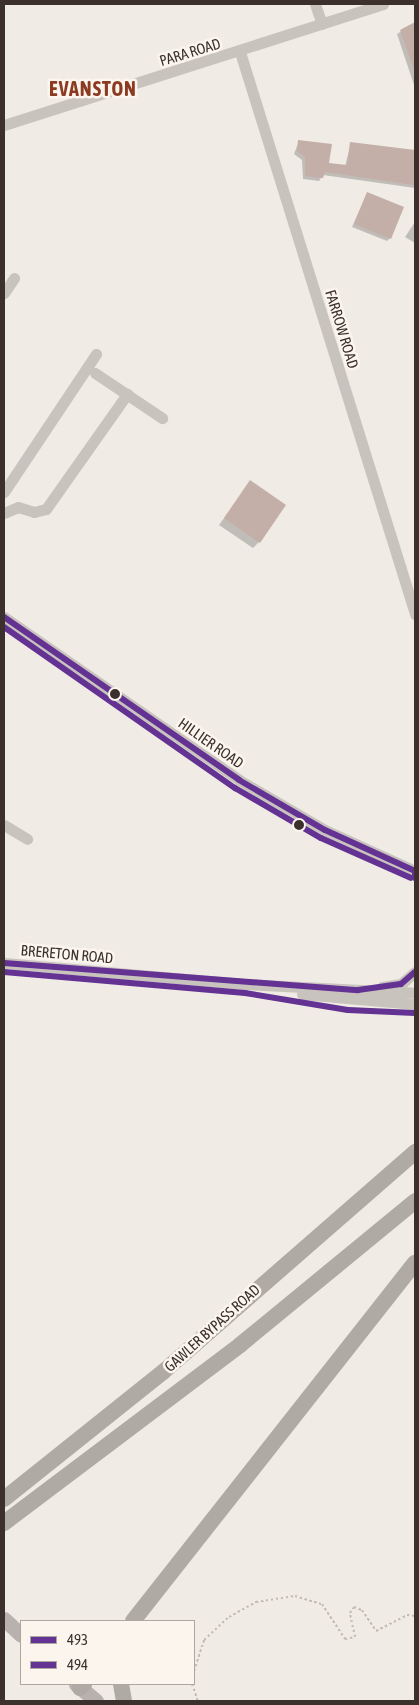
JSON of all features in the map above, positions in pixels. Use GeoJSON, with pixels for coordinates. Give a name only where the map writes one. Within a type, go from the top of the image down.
{"type":"FeatureCollection","features":[{"type":"Feature","properties":{"kind":"highway","name":"GAWLER BYPASS ROAD"},"geometry":{"type":"LineString","coordinates":[[4,1499],[149,1384],[415,1152]]}},
{"type":"Feature","properties":{"kind":"highway","name":"GAWLER BYPASS ROAD"},"geometry":{"type":"LineString","coordinates":[[4,1523],[210,1369],[415,1202]]}},
{"type":"Feature","properties":{"kind":"highway"},"geometry":{"type":"LineString","coordinates":[[134,1620],[415,1263]]}},
{"type":"Feature","properties":{"kind":"highway"},"geometry":{"type":"LineString","coordinates":[[121,1685],[124,1701]]}},
{"type":"Feature","properties":{"kind":"main road"},"geometry":{"type":"LineString","coordinates":[[4,1619],[20,1634]]}},
{"type":"Feature","properties":{"kind":"main road"},"geometry":{"type":"LineString","coordinates":[[80,1685],[96,1701]]}},
{"type":"Feature","properties":{"kind":"street"},"geometry":{"type":"LineString","coordinates":[[315,4],[322,24]]}},
{"type":"Feature","properties":{"kind":"street","name":"PARA ROAD"},"geometry":{"type":"LineString","coordinates":[[4,125],[240,52],[383,4]]}},
{"type":"Feature","properties":{"kind":"street","name":"FARROW ROAD"},"geometry":{"type":"LineString","coordinates":[[240,52],[415,614]]}},
{"type":"Feature","properties":{"kind":"street"},"geometry":{"type":"LineString","coordinates":[[4,293],[14,278]]}},
{"type":"Feature","properties":{"kind":"street"},"geometry":{"type":"LineString","coordinates":[[4,492],[96,354]]}},
{"type":"Feature","properties":{"kind":"street"},"geometry":{"type":"LineString","coordinates":[[95,372],[162,418]]}},
{"type":"Feature","properties":{"kind":"street"},"geometry":{"type":"LineString","coordinates":[[4,513],[18,507],[34,512],[46,509],[126,394]]}},
{"type":"Feature","properties":{"kind":"street","name":"HILLIER ROAD"},"geometry":{"type":"LineString","coordinates":[[4,617],[239,780],[325,830],[415,870]]}},
{"type":"Feature","properties":{"kind":"street"},"geometry":{"type":"LineString","coordinates":[[4,825],[27,839]]}},
{"type":"Feature","properties":{"kind":"street"},"geometry":{"type":"LineString","coordinates":[[415,870],[415,878]]}},
{"type":"Feature","properties":{"kind":"street","name":"BRERETON ROAD"},"geometry":{"type":"LineString","coordinates":[[4,963],[246,984],[415,993]]}},
{"type":"Feature","properties":{"kind":"street","name":"BRERETON ROAD"},"geometry":{"type":"LineString","coordinates":[[358,990],[401,984],[415,972]]}},
{"type":"Feature","properties":{"kind":"street","name":"BRERETON ROAD"},"geometry":{"type":"LineString","coordinates":[[246,984],[348,1001],[415,1004]]}},
{"type":"Feature","properties":{"kind":"path"},"geometry":{"type":"LineString","coordinates":[[195,1668],[204,1640],[229,1617],[256,1602],[295,1596],[322,1604],[345,1639],[355,1638],[350,1613],[354,1607],[362,1610],[376,1631],[407,1615],[415,1616]]}},
{"type":"Feature","properties":{"kind":"path"},"geometry":{"type":"LineString","coordinates":[[192,1685],[198,1701]]}},
{"type":"Feature","properties":{"kind":"building"},"geometry":{"type":"Polygon","coordinates":[[[415,22],[415,66],[413,67],[400,30],[415,22]]]}},
{"type":"Feature","properties":{"kind":"building"},"geometry":{"type":"Polygon","coordinates":[[[298,140],[332,144],[329,163],[347,165],[350,142],[415,150],[414,185],[325,172],[323,178],[305,176],[305,157],[297,151],[298,140]]]}},
{"type":"Feature","properties":{"kind":"building"},"geometry":{"type":"Polygon","coordinates":[[[367,192],[404,207],[391,239],[354,224],[367,192]]]}},
{"type":"Feature","properties":{"kind":"building"},"geometry":{"type":"Polygon","coordinates":[[[250,480],[286,505],[260,543],[224,518],[250,480]]]}},
{"type":"Feature","properties":{"kind":"transit line","name":"493"},"geometry":{"type":"LineString","coordinates":[[4,617],[239,780],[325,830],[415,871],[415,878]]}},
{"type":"Feature","properties":{"kind":"transit line","name":"494"},"geometry":{"type":"LineString","coordinates":[[4,627],[235,788],[321,838],[411,878]]}},
{"type":"Feature","properties":{"kind":"transit line","name":"493"},"geometry":{"type":"LineString","coordinates":[[4,963],[358,990],[401,984],[415,972]]}},
{"type":"Feature","properties":{"kind":"transit line","name":"494"},"geometry":{"type":"LineString","coordinates":[[4,972],[245,993],[348,1010],[415,1013]]}},
{"type":"Feature","properties":{"kind":"district","name":"EVANSTON"},"geometry":{"type":"Point","coordinates":[93,88]}}]}
